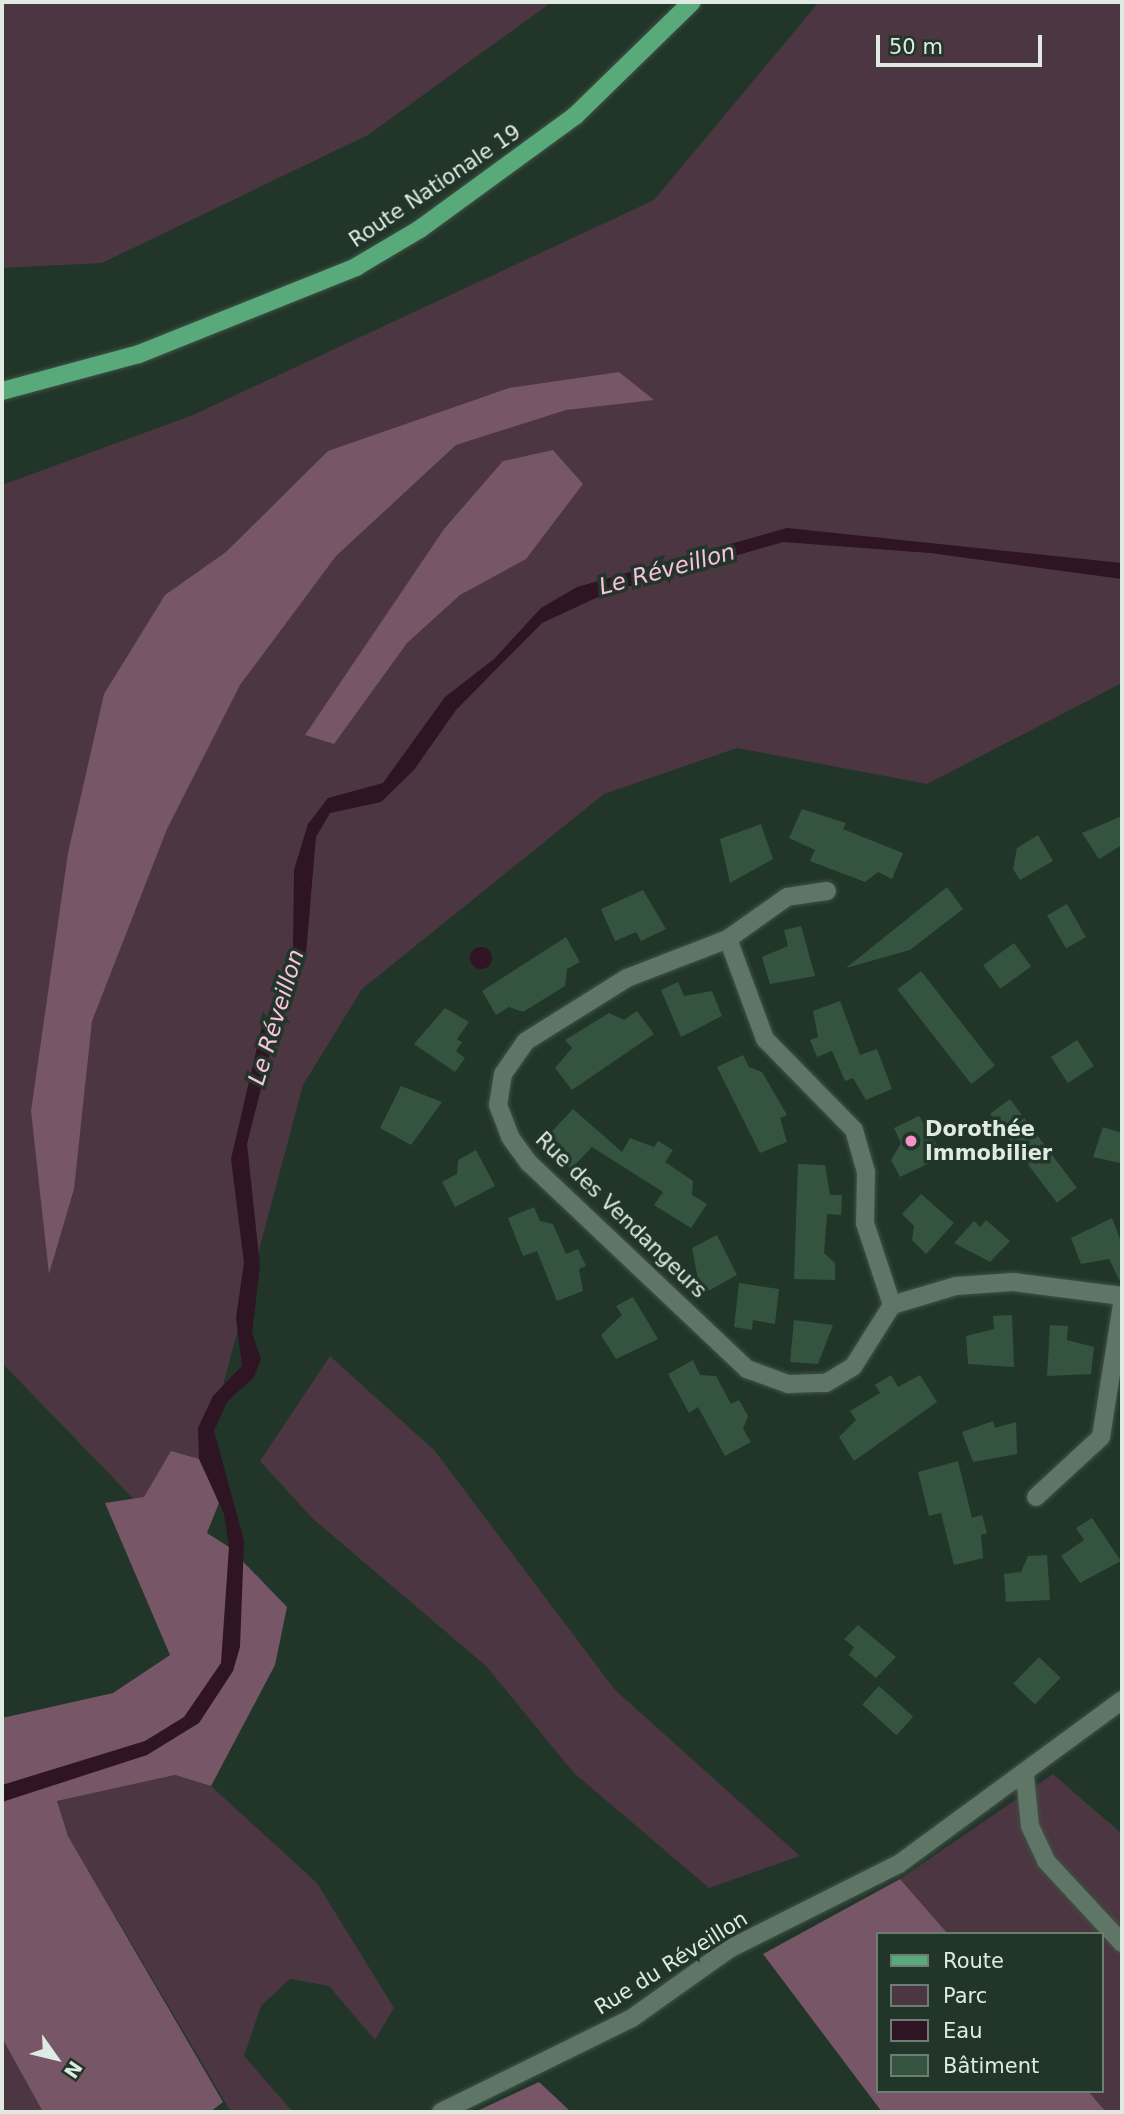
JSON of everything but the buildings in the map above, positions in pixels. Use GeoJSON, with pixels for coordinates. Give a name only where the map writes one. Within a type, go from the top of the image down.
{"type":"FeatureCollection","features":[{"type":"Feature","properties":{"kind":"main road","name":"Route Nationale 19"},"geometry":{"type":"LineString","coordinates":[[2,391],[139,354],[356,267],[430,222],[575,116],[692,2]]}},
{"type":"Feature","properties":{"kind":"street","name":"Rue des Vendangeurs"},"geometry":{"type":"LineString","coordinates":[[827,891],[787,897],[729,939],[626,978],[526,1041],[503,1074],[498,1105],[510,1137],[529,1163],[747,1369],[788,1384],[826,1382],[853,1367],[892,1305]]}},
{"type":"Feature","properties":{"kind":"street"},"geometry":{"type":"LineString","coordinates":[[729,939],[765,1039],[854,1130],[866,1172],[865,1223],[892,1305],[956,1286],[1013,1282],[1122,1296]]}},
{"type":"Feature","properties":{"kind":"street"},"geometry":{"type":"LineString","coordinates":[[1036,1497],[1101,1437],[1122,1306]]}},
{"type":"Feature","properties":{"kind":"street","name":"Rue du Réveillon"},"geometry":{"type":"LineString","coordinates":[[441,2112],[632,2018],[729,1949],[898,1864],[1025,1776],[1122,1700]]}},
{"type":"Feature","properties":{"kind":"street"},"geometry":{"type":"LineString","coordinates":[[1025,1776],[1030,1826],[1046,1861],[1122,1943]]}},
{"type":"Feature","properties":{"kind":"green space"},"geometry":{"type":"Polygon","coordinates":[[[2,2],[552,2],[368,135],[102,263],[2,268],[2,2]]]}},
{"type":"Feature","properties":{"kind":"green space"},"geometry":{"type":"Polygon","coordinates":[[[819,2],[1122,2],[1122,683],[927,784],[737,748],[604,794],[362,989],[303,1085],[180,1547],[2,1363],[2,485],[193,415],[654,200],[819,2]]]}},
{"type":"Feature","properties":{"kind":"green space"},"geometry":{"type":"Polygon","coordinates":[[[330,1356],[435,1451],[615,1690],[800,1856],[709,1888],[574,1773],[486,1666],[312,1518],[260,1461],[330,1356]]]}},
{"type":"Feature","properties":{"kind":"green space"},"geometry":{"type":"Polygon","coordinates":[[[1053,1774],[1122,1834],[1122,2112],[1106,2112],[1090,2093],[1103,2093],[1103,1932],[946,1932],[900,1879],[1053,1774]]]}},
{"type":"Feature","properties":{"kind":"green space"},"geometry":{"type":"Polygon","coordinates":[[[175,1775],[211,1786],[317,1883],[394,2008],[375,2040],[329,1986],[290,1979],[261,2006],[244,2056],[293,2112],[231,2112],[68,1836],[57,1801],[175,1775]]]}},
{"type":"Feature","properties":{"kind":"green space"},"geometry":{"type":"Polygon","coordinates":[[[2,2038],[43,2112],[2,2112],[2,2038]]]}},
{"type":"Feature","properties":{"kind":"shaded area"},"geometry":{"type":"Polygon","coordinates":[[[619,372],[654,400],[566,410],[456,445],[336,556],[240,685],[167,829],[92,1021],[74,1189],[49,1274],[31,1111],[68,853],[104,694],[165,595],[226,552],[328,451],[509,388],[619,372]]]}},
{"type":"Feature","properties":{"kind":"shaded area"},"geometry":{"type":"Polygon","coordinates":[[[553,450],[583,484],[526,559],[460,595],[407,643],[334,744],[305,735],[444,529],[503,461],[553,450]]]}},
{"type":"Feature","properties":{"kind":"shaded area"},"geometry":{"type":"Polygon","coordinates":[[[171,1451],[199,1459],[210,1477],[219,1503],[207,1533],[229,1547],[287,1607],[275,1665],[211,1786],[175,1775],[57,1801],[68,1836],[223,2102],[210,2112],[43,2112],[2,2038],[2,1718],[113,1693],[170,1655],[105,1503],[144,1497],[171,1451]]]}},
{"type":"Feature","properties":{"kind":"shaded area"},"geometry":{"type":"Polygon","coordinates":[[[900,1879],[946,1932],[876,1932],[876,2093],[1090,2093],[1106,2112],[882,2112],[763,1954],[900,1879]]]}},
{"type":"Feature","properties":{"kind":"shaded area"},"geometry":{"type":"Polygon","coordinates":[[[539,2082],[570,2111],[595,2112],[475,2112],[539,2082]]]}},
{"type":"Feature","properties":{"kind":"water","name":"Le Réveillon"},"geometry":{"type":"Polygon","coordinates":[[[787,528],[1122,563],[1122,579],[930,553],[783,542],[609,592],[542,623],[456,710],[414,770],[381,802],[330,813],[316,837],[306,953],[275,1033],[247,1144],[260,1266],[252,1333],[261,1359],[254,1377],[227,1402],[214,1431],[244,1541],[240,1647],[233,1671],[199,1723],[147,1755],[2,1802],[2,1785],[145,1741],[184,1717],[221,1663],[229,1547],[224,1514],[199,1459],[198,1428],[213,1396],[242,1366],[236,1318],[244,1263],[231,1159],[262,1026],[285,982],[293,948],[294,870],[308,824],[328,798],[383,783],[445,697],[494,659],[541,608],[577,587],[787,528]]]}},
{"type":"Feature","properties":{"kind":"water"},"geometry":{"type":"Polygon","coordinates":[[[481,947],[489,950],[492,958],[489,966],[481,969],[473,966],[470,958],[473,950],[481,947]]]}},
{"type":"Feature","properties":{"kind":"place","name":"Dorothée Immobilier"},"geometry":{"type":"Point","coordinates":[911,1141]}}]}
